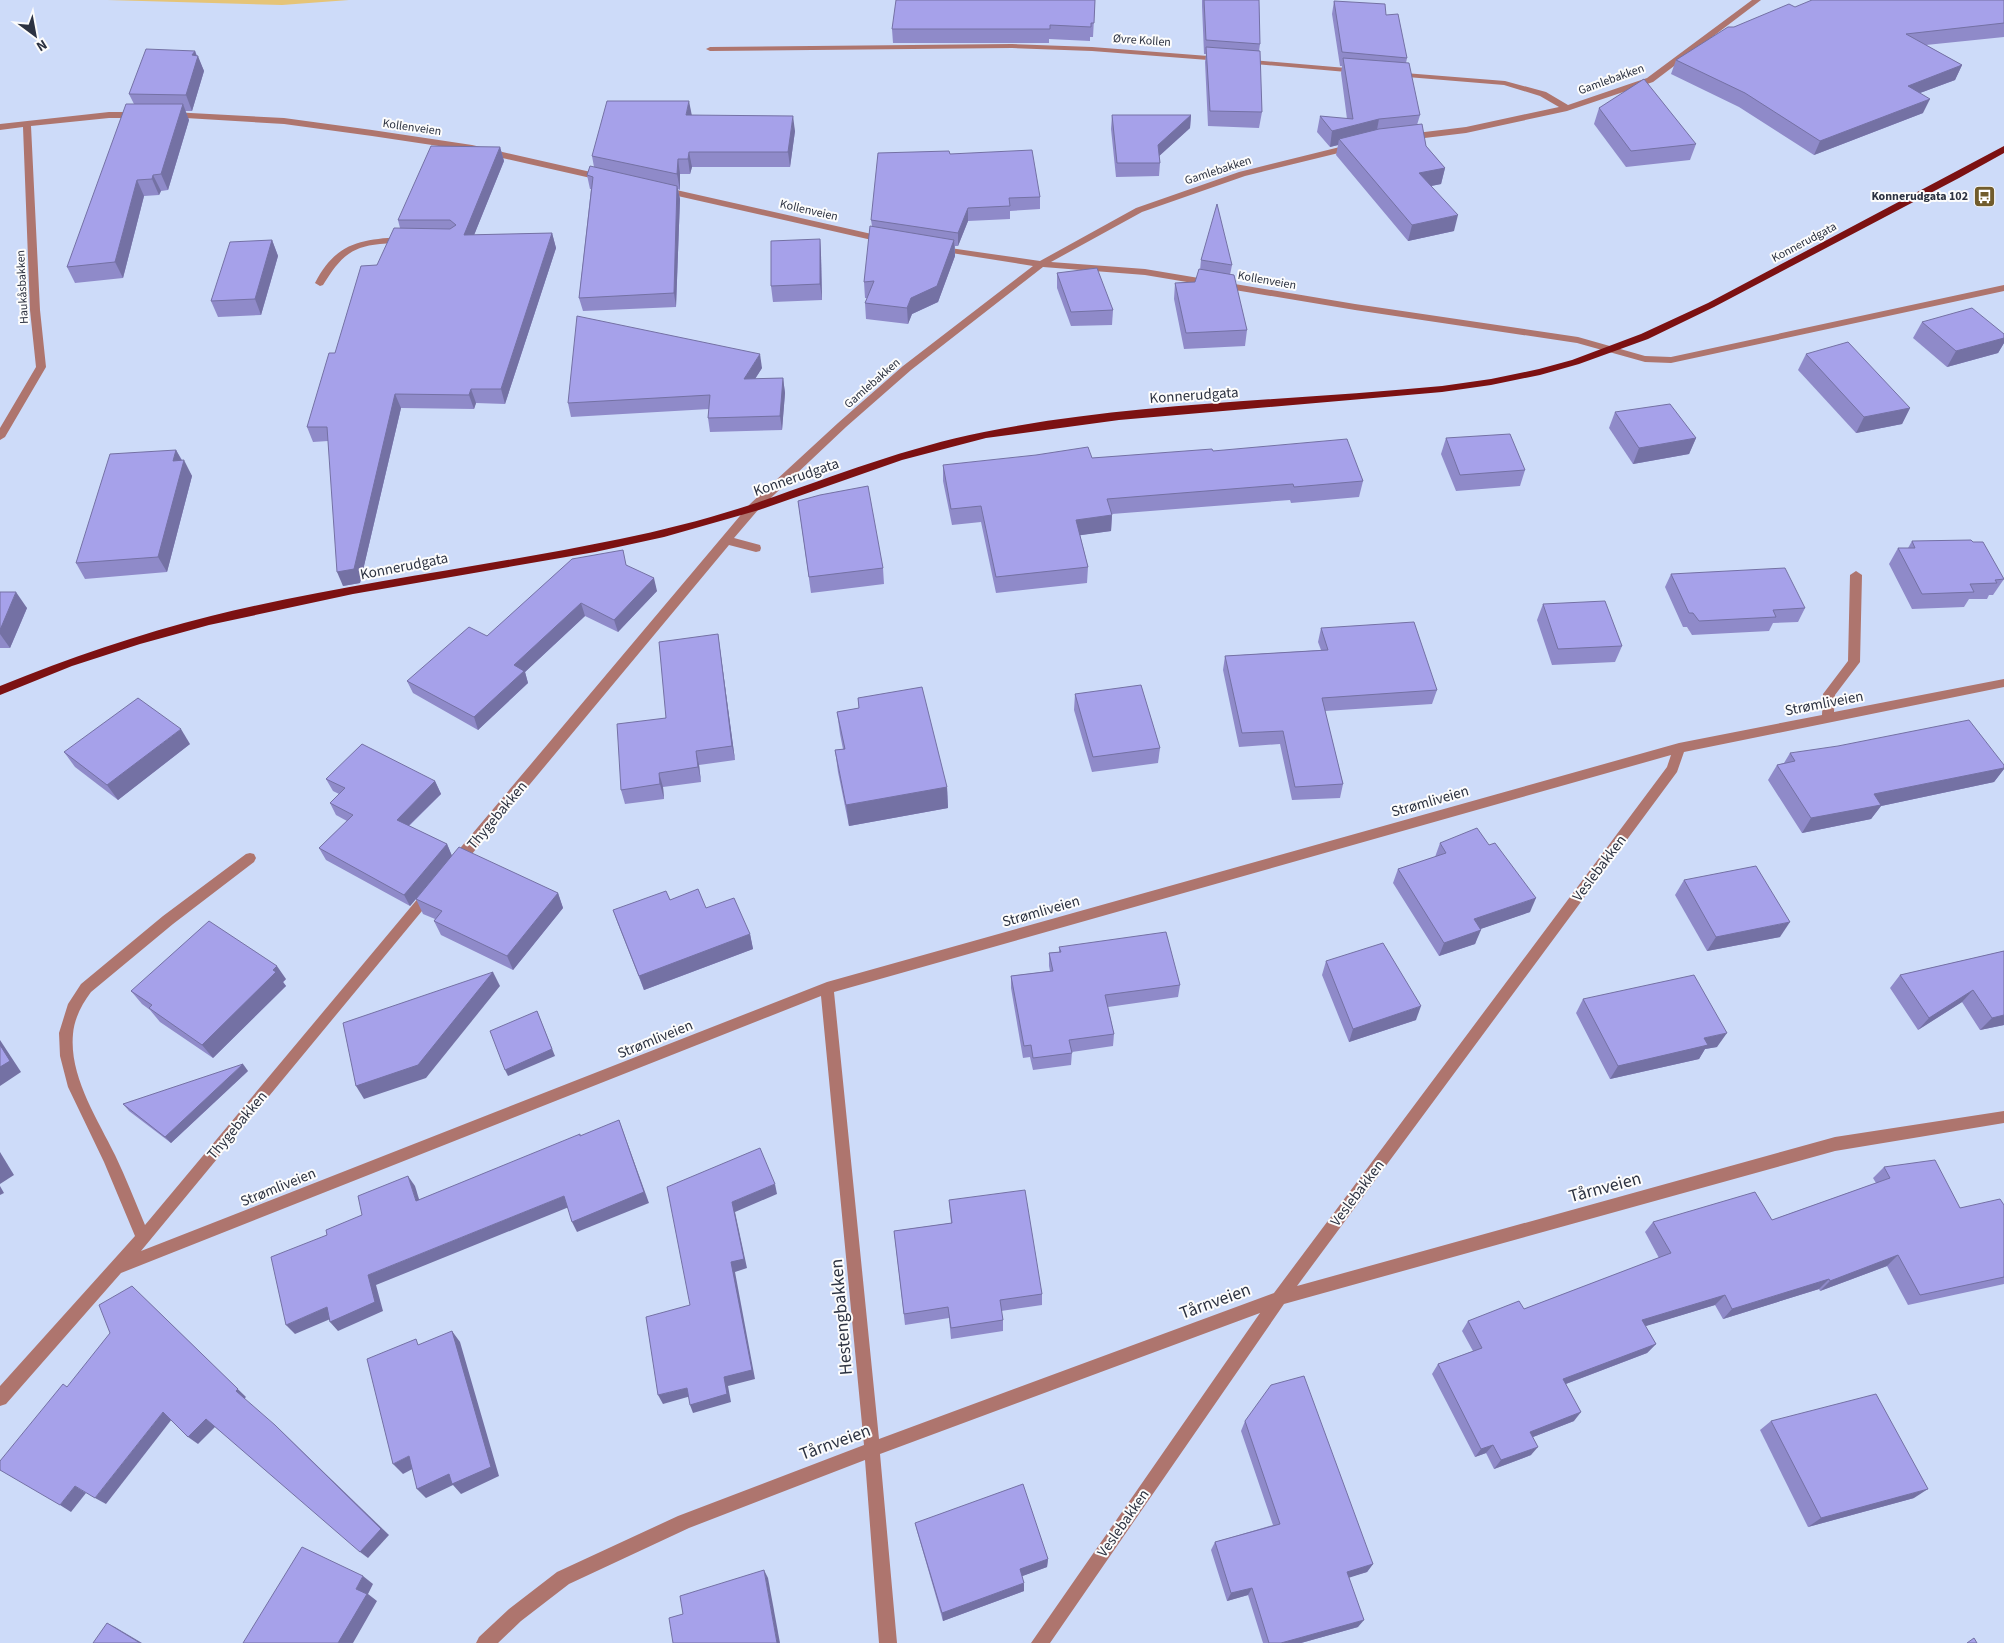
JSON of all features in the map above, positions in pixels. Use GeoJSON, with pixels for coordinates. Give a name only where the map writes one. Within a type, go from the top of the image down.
{"type":"FeatureCollection","features":[{"type":"Feature","properties":{"kind":"main road","name":"Konnerudgata"},"geometry":{"type":"LineString","coordinates":[[0,690],[44,671],[98,652],[213,620],[419,578],[651,537],[754,507],[903,457],[980,436],[1095,418],[1453,389],[1538,372],[1612,350],[1681,320],[2004,149]]}},
{"type":"Feature","properties":{"kind":"street","name":"Gamlebakken"},"geometry":{"type":"LineString","coordinates":[[1394,138],[1466,130],[1567,108],[1650,80],[1757,0]]}},
{"type":"Feature","properties":{"kind":"street","name":"Øvre Kollen"},"geometry":{"type":"LineString","coordinates":[[710,49],[1012,46],[1092,49],[1226,59]]}},
{"type":"Feature","properties":{"kind":"street"},"geometry":{"type":"LineString","coordinates":[[1236,60],[1363,71]]}},
{"type":"Feature","properties":{"kind":"street"},"geometry":{"type":"LineString","coordinates":[[1382,73],[1505,83],[1543,94],[1567,108]]}},
{"type":"Feature","properties":{"kind":"street"},"geometry":{"type":"LineString","coordinates":[[0,126],[109,115],[147,115]]}},
{"type":"Feature","properties":{"kind":"street","name":"Kollenveien"},"geometry":{"type":"LineString","coordinates":[[166,115],[284,121],[372,133],[472,148],[611,179]]}},
{"type":"Feature","properties":{"kind":"street","name":"Haukåsbakken"},"geometry":{"type":"LineString","coordinates":[[0,437],[41,367],[35,310],[27,123]]}},
{"type":"Feature","properties":{"kind":"street","name":"Gamlebakken"},"geometry":{"type":"LineString","coordinates":[[754,507],[842,425],[907,368],[1041,264],[1139,210],[1242,174],[1357,145]]}},
{"type":"Feature","properties":{"kind":"street","name":"Kollenveien"},"geometry":{"type":"LineString","coordinates":[[649,188],[898,242]]}},
{"type":"Feature","properties":{"kind":"street"},"geometry":{"type":"LineString","coordinates":[[320,283],[325,270],[336,257],[350,247],[374,241],[410,240]]}},
{"type":"Feature","properties":{"kind":"street","name":"Kollenveien"},"geometry":{"type":"LineString","coordinates":[[926,246],[1041,264],[1144,272],[1355,307],[1578,340],[1612,350]]}},
{"type":"Feature","properties":{"kind":"street"},"geometry":{"type":"LineString","coordinates":[[1612,350],[1645,359],[1671,360],[2004,288]]}},
{"type":"Feature","properties":{"kind":"street","name":"Thygebakken"},"geometry":{"type":"LineString","coordinates":[[449,872],[754,507]]}},
{"type":"Feature","properties":{"kind":"street"},"geometry":{"type":"LineString","coordinates":[[725,540],[756,548]]}},
{"type":"Feature","properties":{"kind":"street"},"geometry":{"type":"LineString","coordinates":[[1828,718],[1829,694],[1854,662],[1856,575]]}},
{"type":"Feature","properties":{"kind":"street","name":"Strømliveien"},"geometry":{"type":"LineString","coordinates":[[117,1268],[827,988],[1679,748],[2004,683]]}},
{"type":"Feature","properties":{"kind":"street","name":"Veslebakken"},"geometry":{"type":"LineString","coordinates":[[1040,1643],[1279,1298],[1673,769],[1679,748]]}},
{"type":"Feature","properties":{"kind":"street"},"geometry":{"type":"LineString","coordinates":[[143,1238],[76,1087],[67,1056],[66,1033],[68,1025],[75,1004],[86,988],[168,920],[250,858]]}},
{"type":"Feature","properties":{"kind":"street","name":"Thygebakken"},"geometry":{"type":"LineString","coordinates":[[0,1398],[143,1238],[436,887]]}},
{"type":"Feature","properties":{"kind":"street","name":"Hestengbakken"},"geometry":{"type":"LineString","coordinates":[[827,988],[864,1354],[888,1643]]}},
{"type":"Feature","properties":{"kind":"street","name":"Tårnveien"},"geometry":{"type":"LineString","coordinates":[[485,1643],[515,1614],[563,1578],[684,1522],[763,1490],[1279,1298],[1835,1144],[2004,1116]]}},
{"type":"Feature","properties":{"kind":"shaded area"},"geometry":{"type":"Polygon","coordinates":[[[107,0],[349,0],[282,5],[107,0]]]}},
{"type":"Feature","properties":{"kind":"building"},"geometry":{"type":"Polygon","coordinates":[[[896,0],[1095,0],[1094,23],[1091,23],[1091,27],[1050,25],[1050,29],[892,29],[896,0]]]}},
{"type":"Feature","properties":{"kind":"building"},"geometry":{"type":"Polygon","coordinates":[[[1204,0],[1259,0],[1260,44],[1206,40],[1204,0]]]}},
{"type":"Feature","properties":{"kind":"building"},"geometry":{"type":"Polygon","coordinates":[[[1812,0],[2004,0],[2004,23],[1906,34],[1962,65],[1908,86],[1930,99],[1820,141],[1745,93],[1676,60],[1728,27],[1734,27],[1789,4],[1795,7],[1812,0]]]}},
{"type":"Feature","properties":{"kind":"building"},"geometry":{"type":"Polygon","coordinates":[[[1334,1],[1385,4],[1386,15],[1398,14],[1407,58],[1342,52],[1334,1]]]}},
{"type":"Feature","properties":{"kind":"building"},"geometry":{"type":"Polygon","coordinates":[[[1206,47],[1260,51],[1262,112],[1210,111],[1206,47]]]}},
{"type":"Feature","properties":{"kind":"building"},"geometry":{"type":"Polygon","coordinates":[[[146,49],[195,51],[192,55],[198,56],[186,95],[129,94],[146,49]]]}},
{"type":"Feature","properties":{"kind":"building"},"geometry":{"type":"Polygon","coordinates":[[[1343,58],[1409,63],[1420,115],[1379,119],[1332,131],[1320,116],[1353,119],[1343,58]]]}},
{"type":"Feature","properties":{"kind":"building"},"geometry":{"type":"Polygon","coordinates":[[[1644,79],[1696,144],[1631,151],[1599,108],[1644,79]]]}},
{"type":"Feature","properties":{"kind":"building"},"geometry":{"type":"Polygon","coordinates":[[[607,101],[689,101],[686,115],[793,116],[788,152],[689,152],[688,159],[678,159],[677,174],[592,156],[607,101]]]}},
{"type":"Feature","properties":{"kind":"building"},"geometry":{"type":"Polygon","coordinates":[[[126,104],[183,104],[161,174],[153,175],[152,179],[137,180],[115,262],[67,267],[126,104]]]}},
{"type":"Feature","properties":{"kind":"building"},"geometry":{"type":"Polygon","coordinates":[[[1112,115],[1191,115],[1158,145],[1160,163],[1117,163],[1112,115]]]}},
{"type":"Feature","properties":{"kind":"building"},"geometry":{"type":"Polygon","coordinates":[[[1422,124],[1426,146],[1445,168],[1419,173],[1458,215],[1412,225],[1339,139],[1379,129],[1422,124]]]}},
{"type":"Feature","properties":{"kind":"building"},"geometry":{"type":"Polygon","coordinates":[[[431,146],[500,147],[464,235],[552,233],[501,389],[471,389],[469,395],[395,394],[354,569],[337,572],[327,427],[307,427],[329,353],[335,353],[361,266],[377,265],[394,228],[450,229],[456,225],[450,220],[398,220],[431,146]]]}},
{"type":"Feature","properties":{"kind":"building"},"geometry":{"type":"Polygon","coordinates":[[[1032,150],[1040,197],[1009,198],[1010,206],[968,208],[958,233],[871,220],[878,153],[949,151],[950,154],[1032,150]]]}},
{"type":"Feature","properties":{"kind":"building"},"geometry":{"type":"Polygon","coordinates":[[[590,166],[677,186],[674,293],[579,298],[593,177],[587,175],[590,166]]]}},
{"type":"Feature","properties":{"kind":"building"},"geometry":{"type":"Polygon","coordinates":[[[1217,204],[1232,265],[1201,260],[1217,204]]]}},
{"type":"Feature","properties":{"kind":"building"},"geometry":{"type":"Polygon","coordinates":[[[870,226],[954,240],[937,286],[911,298],[907,308],[865,303],[874,281],[864,282],[870,226]]]}},
{"type":"Feature","properties":{"kind":"building"},"geometry":{"type":"Polygon","coordinates":[[[820,239],[820,284],[771,286],[771,241],[820,239]]]}},
{"type":"Feature","properties":{"kind":"building"},"geometry":{"type":"Polygon","coordinates":[[[272,240],[255,299],[211,301],[230,242],[272,240]]]}},
{"type":"Feature","properties":{"kind":"building"},"geometry":{"type":"Polygon","coordinates":[[[1097,268],[1113,310],[1071,312],[1057,273],[1097,268]]]}},
{"type":"Feature","properties":{"kind":"building"},"geometry":{"type":"Polygon","coordinates":[[[1199,269],[1234,275],[1247,330],[1186,333],[1175,283],[1195,282],[1199,269]]]}},
{"type":"Feature","properties":{"kind":"building"},"geometry":{"type":"Polygon","coordinates":[[[1972,308],[2004,334],[2004,338],[1956,351],[1922,322],[1972,308]]]}},
{"type":"Feature","properties":{"kind":"building"},"geometry":{"type":"Polygon","coordinates":[[[577,316],[760,354],[744,379],[783,378],[780,416],[708,418],[710,395],[568,403],[577,316]]]}},
{"type":"Feature","properties":{"kind":"building"},"geometry":{"type":"Polygon","coordinates":[[[1848,342],[1910,408],[1864,417],[1806,354],[1848,342]]]}},
{"type":"Feature","properties":{"kind":"building"},"geometry":{"type":"Polygon","coordinates":[[[1670,404],[1696,438],[1639,448],[1615,412],[1670,404]]]}},
{"type":"Feature","properties":{"kind":"building"},"geometry":{"type":"Polygon","coordinates":[[[1510,434],[1525,470],[1460,475],[1446,438],[1510,434]]]}},
{"type":"Feature","properties":{"kind":"building"},"geometry":{"type":"Polygon","coordinates":[[[1347,439],[1363,481],[1294,487],[1293,484],[1107,499],[1112,515],[1076,520],[1088,567],[996,577],[981,506],[951,509],[943,465],[1036,455],[1088,447],[1092,458],[1212,449],[1213,451],[1347,439]]]}},
{"type":"Feature","properties":{"kind":"building"},"geometry":{"type":"Polygon","coordinates":[[[176,450],[173,461],[184,460],[158,557],[76,563],[110,454],[176,450]]]}},
{"type":"Feature","properties":{"kind":"building"},"geometry":{"type":"Polygon","coordinates":[[[868,486],[883,568],[809,577],[798,501],[868,486]]]}},
{"type":"Feature","properties":{"kind":"building"},"geometry":{"type":"Polygon","coordinates":[[[1971,540],[1973,542],[1983,542],[2004,579],[1995,580],[1997,583],[1970,584],[1974,592],[1922,594],[1898,548],[1915,548],[1912,541],[1971,540]]]}},
{"type":"Feature","properties":{"kind":"building"},"geometry":{"type":"Polygon","coordinates":[[[623,550],[626,565],[654,578],[614,620],[581,603],[514,665],[524,671],[474,717],[407,681],[469,627],[487,636],[572,559],[623,550]]]}},
{"type":"Feature","properties":{"kind":"building"},"geometry":{"type":"Polygon","coordinates":[[[1785,568],[1805,608],[1773,610],[1776,617],[1699,621],[1693,613],[1689,613],[1671,574],[1785,568]]]}},
{"type":"Feature","properties":{"kind":"building"},"geometry":{"type":"Polygon","coordinates":[[[0,592],[16,592],[0,630],[0,592]]]}},
{"type":"Feature","properties":{"kind":"building"},"geometry":{"type":"Polygon","coordinates":[[[1605,601],[1622,646],[1558,649],[1543,604],[1605,601]]]}},
{"type":"Feature","properties":{"kind":"building"},"geometry":{"type":"Polygon","coordinates":[[[1414,622],[1437,690],[1322,698],[1343,784],[1295,787],[1283,731],[1242,733],[1225,656],[1328,650],[1321,628],[1414,622]]]}},
{"type":"Feature","properties":{"kind":"building"},"geometry":{"type":"Polygon","coordinates":[[[718,634],[732,746],[696,751],[698,767],[659,773],[660,784],[621,790],[617,724],[666,718],[659,642],[718,634]]]}},
{"type":"Feature","properties":{"kind":"building"},"geometry":{"type":"Polygon","coordinates":[[[1141,685],[1160,748],[1093,757],[1075,694],[1141,685]]]}},
{"type":"Feature","properties":{"kind":"building"},"geometry":{"type":"Polygon","coordinates":[[[922,687],[947,787],[846,805],[835,750],[845,749],[837,712],[859,708],[858,698],[922,687]]]}},
{"type":"Feature","properties":{"kind":"building"},"geometry":{"type":"Polygon","coordinates":[[[138,698],[181,729],[107,785],[64,752],[138,698]]]}},
{"type":"Feature","properties":{"kind":"building"},"geometry":{"type":"Polygon","coordinates":[[[1969,720],[2004,765],[2004,768],[1874,794],[1881,805],[1811,818],[1777,765],[1795,761],[1790,753],[1838,746],[1969,720]]]}},
{"type":"Feature","properties":{"kind":"building"},"geometry":{"type":"Polygon","coordinates":[[[362,744],[435,781],[397,820],[447,844],[404,895],[319,848],[353,815],[330,803],[345,788],[326,779],[362,744]]]}},
{"type":"Feature","properties":{"kind":"building"},"geometry":{"type":"Polygon","coordinates":[[[1477,828],[1489,845],[1495,843],[1536,898],[1474,919],[1481,930],[1444,943],[1398,869],[1446,853],[1440,843],[1477,828]]]}},
{"type":"Feature","properties":{"kind":"building"},"geometry":{"type":"Polygon","coordinates":[[[459,847],[558,893],[507,956],[434,921],[442,911],[416,899],[459,847]]]}},
{"type":"Feature","properties":{"kind":"building"},"geometry":{"type":"Polygon","coordinates":[[[1756,866],[1790,922],[1716,937],[1684,880],[1756,866]]]}},
{"type":"Feature","properties":{"kind":"building"},"geometry":{"type":"Polygon","coordinates":[[[698,889],[706,908],[734,898],[750,934],[639,976],[613,910],[666,891],[670,900],[698,889]]]}},
{"type":"Feature","properties":{"kind":"building"},"geometry":{"type":"Polygon","coordinates":[[[209,921],[277,966],[273,970],[276,972],[202,1045],[149,1008],[152,1005],[131,991],[209,921]]]}},
{"type":"Feature","properties":{"kind":"building"},"geometry":{"type":"Polygon","coordinates":[[[1166,932],[1180,985],[1105,995],[1114,1034],[1069,1040],[1072,1053],[1033,1058],[1031,1045],[1024,1046],[1011,976],[1053,971],[1049,953],[1061,952],[1059,947],[1166,932]]]}},
{"type":"Feature","properties":{"kind":"building"},"geometry":{"type":"Polygon","coordinates":[[[1383,943],[1421,1006],[1353,1029],[1326,961],[1383,943]]]}},
{"type":"Feature","properties":{"kind":"building"},"geometry":{"type":"Polygon","coordinates":[[[2004,951],[2004,1015],[1992,1018],[1973,990],[1929,1018],[1900,975],[2004,951]]]}},
{"type":"Feature","properties":{"kind":"building"},"geometry":{"type":"Polygon","coordinates":[[[493,972],[418,1065],[356,1086],[343,1023],[493,972]]]}},
{"type":"Feature","properties":{"kind":"building"},"geometry":{"type":"Polygon","coordinates":[[[1694,975],[1727,1033],[1704,1038],[1708,1045],[1618,1066],[1583,999],[1694,975]]]}},
{"type":"Feature","properties":{"kind":"building"},"geometry":{"type":"Polygon","coordinates":[[[537,1011],[552,1049],[505,1070],[490,1031],[537,1011]]]}},
{"type":"Feature","properties":{"kind":"building"},"geometry":{"type":"Polygon","coordinates":[[[0,1045],[10,1061],[0,1067],[0,1045]]]}},
{"type":"Feature","properties":{"kind":"building"},"geometry":{"type":"Polygon","coordinates":[[[243,1064],[165,1137],[123,1104],[243,1064]]]}},
{"type":"Feature","properties":{"kind":"building"},"geometry":{"type":"Polygon","coordinates":[[[619,1120],[644,1192],[572,1222],[564,1196],[368,1275],[375,1302],[330,1322],[327,1307],[286,1325],[271,1257],[327,1235],[326,1230],[362,1215],[358,1196],[408,1176],[416,1201],[619,1120]]]}},
{"type":"Feature","properties":{"kind":"building"},"geometry":{"type":"Polygon","coordinates":[[[760,1148],[775,1184],[732,1202],[744,1259],[731,1262],[752,1370],[724,1377],[727,1394],[690,1405],[687,1388],[658,1395],[646,1317],[690,1305],[667,1187],[760,1148]]]}},
{"type":"Feature","properties":{"kind":"building"},"geometry":{"type":"Polygon","coordinates":[[[1935,1160],[1960,1208],[2000,1199],[2004,1205],[2004,1277],[1920,1295],[1898,1255],[1830,1281],[1829,1279],[1732,1309],[1725,1295],[1642,1320],[1656,1344],[1563,1379],[1581,1412],[1530,1432],[1538,1447],[1501,1460],[1493,1445],[1481,1449],[1438,1364],[1482,1348],[1468,1321],[1519,1301],[1524,1309],[1671,1253],[1653,1222],[1755,1192],[1772,1220],[1890,1178],[1884,1167],[1935,1160]]]}},
{"type":"Feature","properties":{"kind":"building"},"geometry":{"type":"Polygon","coordinates":[[[1025,1190],[1042,1294],[1000,1300],[1003,1320],[951,1328],[948,1307],[904,1314],[894,1231],[952,1223],[949,1200],[1025,1190]]]}},
{"type":"Feature","properties":{"kind":"building"},"geometry":{"type":"Polygon","coordinates":[[[132,1286],[238,1389],[236,1391],[275,1425],[381,1529],[360,1552],[206,1419],[188,1437],[163,1412],[95,1498],[75,1486],[60,1505],[0,1470],[0,1461],[63,1384],[67,1387],[110,1333],[99,1305],[132,1286]]]}},
{"type":"Feature","properties":{"kind":"building"},"geometry":{"type":"Polygon","coordinates":[[[452,1331],[491,1467],[452,1484],[449,1474],[417,1489],[409,1456],[393,1464],[367,1359],[416,1339],[418,1345],[452,1331]]]}},
{"type":"Feature","properties":{"kind":"building"},"geometry":{"type":"Polygon","coordinates":[[[1304,1376],[1373,1564],[1347,1572],[1364,1620],[1281,1643],[1269,1643],[1252,1588],[1231,1593],[1215,1542],[1280,1524],[1245,1421],[1271,1385],[1304,1376]]]}},
{"type":"Feature","properties":{"kind":"building"},"geometry":{"type":"Polygon","coordinates":[[[1876,1394],[1928,1489],[1821,1518],[1771,1421],[1876,1394]]]}},
{"type":"Feature","properties":{"kind":"building"},"geometry":{"type":"Polygon","coordinates":[[[1023,1484],[1048,1559],[1020,1569],[1024,1583],[942,1613],[915,1523],[1023,1484]]]}},
{"type":"Feature","properties":{"kind":"building"},"geometry":{"type":"Polygon","coordinates":[[[302,1547],[363,1576],[356,1589],[367,1594],[338,1643],[243,1643],[302,1547]]]}},
{"type":"Feature","properties":{"kind":"building"},"geometry":{"type":"Polygon","coordinates":[[[764,1570],[777,1643],[673,1643],[669,1618],[683,1614],[680,1596],[764,1570]]]}},
{"type":"Feature","properties":{"kind":"building"},"geometry":{"type":"Polygon","coordinates":[[[107,1623],[140,1643],[93,1643],[107,1623]]]}},
{"type":"Feature","properties":{"kind":"building"},"geometry":{"type":"Polygon","coordinates":[[[1974,1638],[1977,1643],[1967,1643],[1974,1638]]]}},
{"type":"Feature","properties":{"kind":"place","name":"Konnerudgata 102"},"geometry":{"type":"Point","coordinates":[1984,196]}}]}
